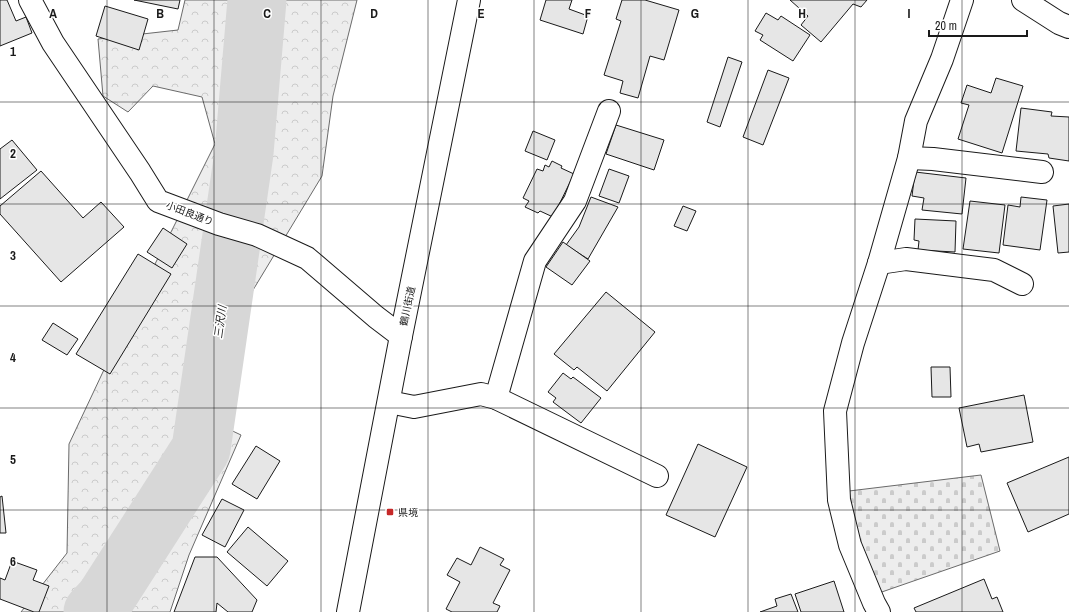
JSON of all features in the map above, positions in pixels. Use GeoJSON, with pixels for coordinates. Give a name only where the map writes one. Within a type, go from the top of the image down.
{"type":"FeatureCollection","features":[{"type":"Feature","properties":{"kind":"street","name":"小田良通り"},"geometry":{"type":"LineString","coordinates":[[30,0],[53,43],[158,201],[219,224],[257,235],[307,258],[376,317],[401,336]]}},
{"type":"Feature","properties":{"kind":"street","name":"鶴川街道"},"geometry":{"type":"LineString","coordinates":[[348,612],[401,336],[470,0]]}},
{"type":"Feature","properties":{"kind":"street"},"geometry":{"type":"LineString","coordinates":[[879,612],[850,544],[838,500],[835,411],[853,343],[879,263],[909,158],[916,121],[942,60],[962,0]]}},
{"type":"Feature","properties":{"kind":"street"},"geometry":{"type":"LineString","coordinates":[[1023,0],[1059,23],[1069,27]]}},
{"type":"Feature","properties":{"kind":"street"},"geometry":{"type":"LineString","coordinates":[[496,398],[535,261],[576,201],[609,111]]}},
{"type":"Feature","properties":{"kind":"street"},"geometry":{"type":"LineString","coordinates":[[909,158],[933,159],[1042,172]]}},
{"type":"Feature","properties":{"kind":"street"},"geometry":{"type":"LineString","coordinates":[[879,263],[906,259],[994,270],[1022,284]]}},
{"type":"Feature","properties":{"kind":"street"},"geometry":{"type":"LineString","coordinates":[[388,402],[414,407],[481,394],[496,398],[657,476]]}},
{"type":"Feature","properties":{"kind":"green space"},"geometry":{"type":"Polygon","coordinates":[[[185,0],[357,0],[333,96],[322,176],[184,408],[241,435],[189,555],[170,612],[21,612],[67,553],[69,444],[134,306],[215,144],[202,97],[153,86],[128,112],[103,96],[98,39],[178,30],[185,0]]]}},
{"type":"Feature","properties":{"kind":"green space"},"geometry":{"type":"Polygon","coordinates":[[[981,475],[1000,551],[876,594],[858,543],[849,491],[981,475]]]}},
{"type":"Feature","properties":{"kind":"building"},"geometry":{"type":"Polygon","coordinates":[[[0,0],[7,0],[16,21],[26,17],[32,33],[0,46],[0,0]]]}},
{"type":"Feature","properties":{"kind":"building"},"geometry":{"type":"Polygon","coordinates":[[[134,0],[180,0],[178,9],[134,0]]]}},
{"type":"Feature","properties":{"kind":"building"},"geometry":{"type":"Polygon","coordinates":[[[546,0],[572,0],[569,9],[588,16],[583,34],[540,20],[546,0]]]}},
{"type":"Feature","properties":{"kind":"building"},"geometry":{"type":"Polygon","coordinates":[[[622,0],[645,0],[679,10],[664,60],[650,56],[638,98],[620,93],[623,81],[604,75],[621,21],[616,19],[622,0]]]}},
{"type":"Feature","properties":{"kind":"building"},"geometry":{"type":"Polygon","coordinates":[[[790,0],[867,0],[861,7],[853,4],[821,42],[801,25],[808,16],[790,0]]]}},
{"type":"Feature","properties":{"kind":"building"},"geometry":{"type":"Polygon","coordinates":[[[105,6],[148,19],[139,50],[96,36],[105,6]]]}},
{"type":"Feature","properties":{"kind":"building"},"geometry":{"type":"Polygon","coordinates":[[[766,13],[778,20],[781,16],[810,35],[793,61],[760,40],[763,35],[755,31],[766,13]]]}},
{"type":"Feature","properties":{"kind":"building"},"geometry":{"type":"Polygon","coordinates":[[[728,57],[742,62],[720,127],[707,122],[728,57]]]}},
{"type":"Feature","properties":{"kind":"building"},"geometry":{"type":"Polygon","coordinates":[[[768,70],[789,78],[763,145],[743,137],[768,70]]]}},
{"type":"Feature","properties":{"kind":"building"},"geometry":{"type":"Polygon","coordinates":[[[996,78],[1023,86],[1002,153],[958,139],[969,105],[961,103],[967,85],[991,93],[996,78]]]}},
{"type":"Feature","properties":{"kind":"building"},"geometry":{"type":"Polygon","coordinates":[[[1021,108],[1052,112],[1051,116],[1069,117],[1069,161],[1049,158],[1048,154],[1016,151],[1021,108]]]}},
{"type":"Feature","properties":{"kind":"building"},"geometry":{"type":"Polygon","coordinates":[[[616,125],[664,140],[654,170],[606,154],[616,125]]]}},
{"type":"Feature","properties":{"kind":"building"},"geometry":{"type":"Polygon","coordinates":[[[533,131],[555,140],[547,160],[525,151],[533,131]]]}},
{"type":"Feature","properties":{"kind":"building"},"geometry":{"type":"Polygon","coordinates":[[[12,140],[37,170],[0,199],[0,149],[12,140]]]}},
{"type":"Feature","properties":{"kind":"building"},"geometry":{"type":"Polygon","coordinates":[[[552,161],[562,166],[561,168],[574,174],[553,217],[540,211],[538,213],[525,207],[529,201],[523,198],[537,169],[543,171],[545,165],[549,167],[552,161]]]}},
{"type":"Feature","properties":{"kind":"building"},"geometry":{"type":"Polygon","coordinates":[[[609,169],[629,176],[619,203],[599,196],[609,169]]]}},
{"type":"Feature","properties":{"kind":"building"},"geometry":{"type":"Polygon","coordinates":[[[41,171],[83,218],[101,202],[124,227],[61,282],[0,214],[0,206],[41,171]]]}},
{"type":"Feature","properties":{"kind":"building"},"geometry":{"type":"Polygon","coordinates":[[[915,172],[966,178],[962,214],[922,210],[924,198],[912,196],[915,172]]]}},
{"type":"Feature","properties":{"kind":"building"},"geometry":{"type":"Polygon","coordinates":[[[591,197],[618,207],[588,259],[566,245],[579,227],[591,197]]]}},
{"type":"Feature","properties":{"kind":"building"},"geometry":{"type":"Polygon","coordinates":[[[1021,197],[1047,200],[1040,250],[1003,245],[1008,205],[1020,207],[1021,197]]]}},
{"type":"Feature","properties":{"kind":"building"},"geometry":{"type":"Polygon","coordinates":[[[970,201],[1005,205],[999,253],[963,249],[970,201]]]}},
{"type":"Feature","properties":{"kind":"building"},"geometry":{"type":"Polygon","coordinates":[[[1069,204],[1069,252],[1058,253],[1053,206],[1069,204]]]}},
{"type":"Feature","properties":{"kind":"building"},"geometry":{"type":"Polygon","coordinates":[[[683,206],[696,211],[687,231],[674,226],[683,206]]]}},
{"type":"Feature","properties":{"kind":"building"},"geometry":{"type":"Polygon","coordinates":[[[915,219],[956,221],[955,252],[918,250],[919,241],[914,240],[915,219]]]}},
{"type":"Feature","properties":{"kind":"building"},"geometry":{"type":"Polygon","coordinates":[[[163,228],[187,244],[172,268],[147,252],[163,228]]]}},
{"type":"Feature","properties":{"kind":"building"},"geometry":{"type":"Polygon","coordinates":[[[563,242],[590,261],[572,285],[546,267],[563,242]]]}},
{"type":"Feature","properties":{"kind":"building"},"geometry":{"type":"Polygon","coordinates":[[[138,254],[171,274],[110,374],[76,354],[138,254]]]}},
{"type":"Feature","properties":{"kind":"building"},"geometry":{"type":"Polygon","coordinates":[[[606,292],[655,332],[607,391],[577,367],[574,370],[554,354],[606,292]]]}},
{"type":"Feature","properties":{"kind":"building"},"geometry":{"type":"Polygon","coordinates":[[[53,323],[78,339],[67,355],[42,340],[53,323]]]}},
{"type":"Feature","properties":{"kind":"building"},"geometry":{"type":"Polygon","coordinates":[[[931,367],[950,367],[951,397],[932,397],[931,367]]]}},
{"type":"Feature","properties":{"kind":"building"},"geometry":{"type":"Polygon","coordinates":[[[563,373],[571,379],[573,377],[601,398],[581,423],[553,402],[556,398],[548,392],[563,373]]]}},
{"type":"Feature","properties":{"kind":"building"},"geometry":{"type":"Polygon","coordinates":[[[1024,395],[1033,442],[981,452],[979,444],[967,447],[959,408],[1024,395]]]}},
{"type":"Feature","properties":{"kind":"building"},"geometry":{"type":"Polygon","coordinates":[[[698,444],[747,467],[715,537],[666,515],[698,444]]]}},
{"type":"Feature","properties":{"kind":"building"},"geometry":{"type":"Polygon","coordinates":[[[256,446],[280,461],[257,499],[232,484],[256,446]]]}},
{"type":"Feature","properties":{"kind":"building"},"geometry":{"type":"Polygon","coordinates":[[[1069,457],[1069,514],[1028,532],[1007,483],[1069,457]]]}},
{"type":"Feature","properties":{"kind":"building"},"geometry":{"type":"Polygon","coordinates":[[[2,496],[6,533],[0,533],[0,497],[2,496]]]}},
{"type":"Feature","properties":{"kind":"building"},"geometry":{"type":"Polygon","coordinates":[[[222,499],[244,510],[225,547],[202,535],[222,499]]]}},
{"type":"Feature","properties":{"kind":"building"},"geometry":{"type":"Polygon","coordinates":[[[248,527],[288,561],[267,586],[227,552],[248,527]]]}},
{"type":"Feature","properties":{"kind":"building"},"geometry":{"type":"Polygon","coordinates":[[[480,547],[504,559],[500,565],[510,570],[493,603],[500,606],[497,612],[452,612],[446,609],[460,582],[447,575],[457,558],[471,565],[480,547]]]}},
{"type":"Feature","properties":{"kind":"building"},"geometry":{"type":"Polygon","coordinates":[[[195,557],[217,557],[257,600],[252,612],[228,612],[217,603],[216,612],[174,612],[195,557]]]}},
{"type":"Feature","properties":{"kind":"building"},"geometry":{"type":"Polygon","coordinates":[[[12,561],[37,570],[33,580],[49,586],[39,612],[34,612],[0,599],[0,578],[5,580],[12,561]]]}},
{"type":"Feature","properties":{"kind":"building"},"geometry":{"type":"Polygon","coordinates":[[[984,579],[992,599],[997,597],[1003,612],[916,612],[914,608],[984,579]]]}},
{"type":"Feature","properties":{"kind":"building"},"geometry":{"type":"Polygon","coordinates":[[[834,581],[844,612],[801,612],[795,594],[834,581]]]}},
{"type":"Feature","properties":{"kind":"building"},"geometry":{"type":"Polygon","coordinates":[[[791,594],[798,612],[760,612],[777,606],[775,599],[791,594]]]}},
{"type":"Feature","properties":{"kind":"waterway","name":"三沢川"},"geometry":{"type":"LineString","coordinates":[[93,612],[105,599],[201,449],[244,153],[257,0]]}},
{"type":"Feature","properties":{"kind":"place","name":"県境"},"geometry":{"type":"Point","coordinates":[390,512]}}]}
